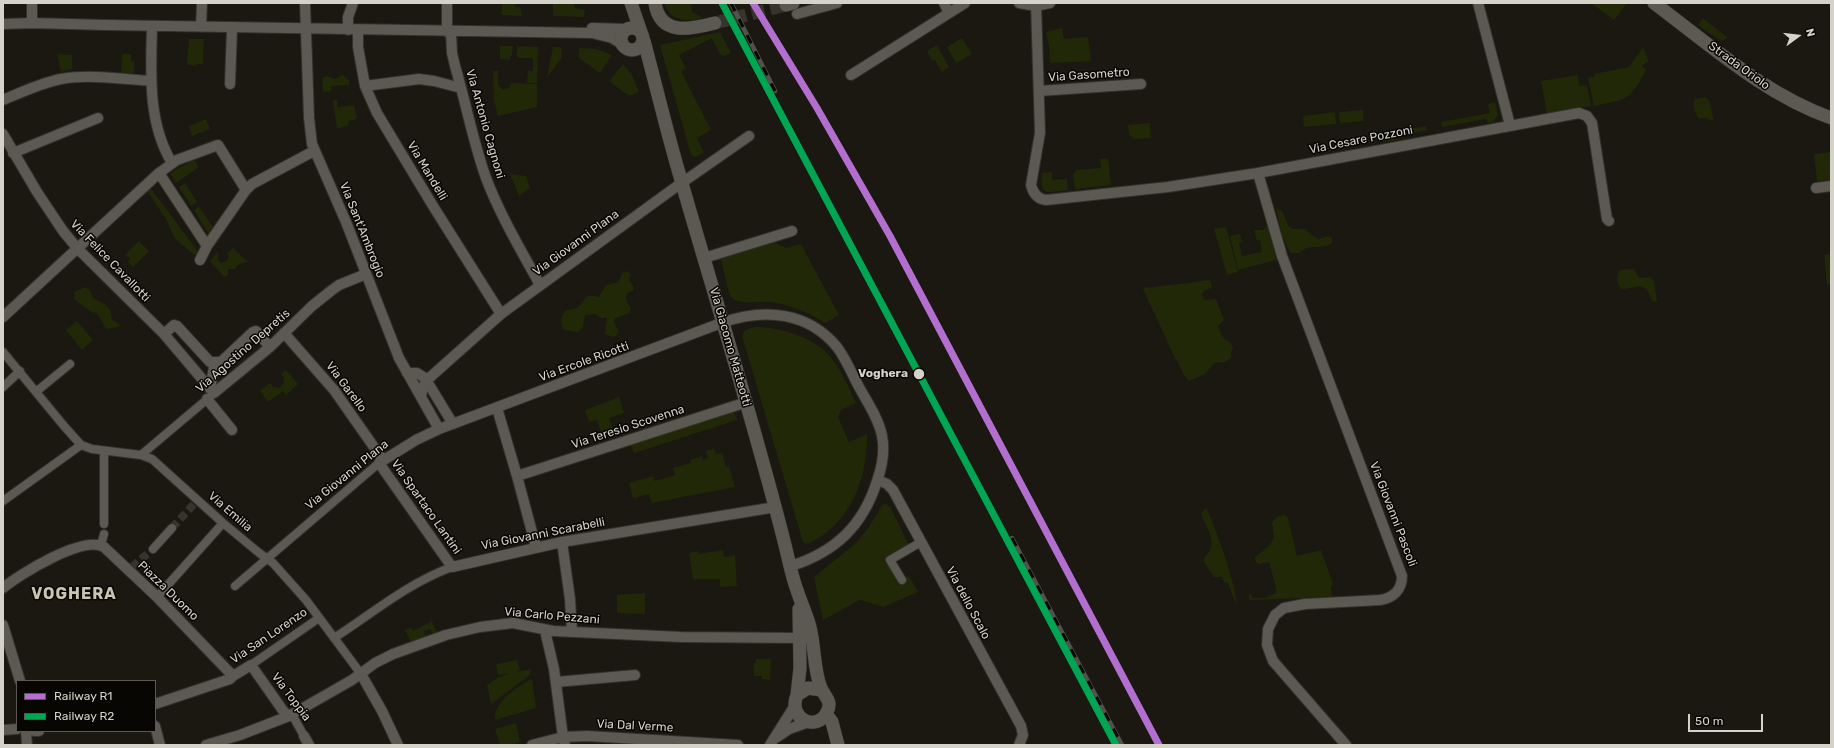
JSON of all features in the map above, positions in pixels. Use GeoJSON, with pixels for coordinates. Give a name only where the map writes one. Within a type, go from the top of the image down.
{"type":"FeatureCollection","features":[{"type":"Feature","properties":{"kind":"street"},"geometry":{"type":"LineString","coordinates":[[32,3],[32,23]]}},
{"type":"Feature","properties":{"kind":"street"},"geometry":{"type":"LineString","coordinates":[[201,27],[202,3]]}},
{"type":"Feature","properties":{"kind":"street","name":"Via Sant'Ambrogio"},"geometry":{"type":"LineString","coordinates":[[305,3],[304,29],[309,118],[314,151],[341,208],[387,330],[407,373],[439,429]]}},
{"type":"Feature","properties":{"kind":"street","name":"Via Mandelli"},"geometry":{"type":"LineString","coordinates":[[353,3],[348,16],[358,47],[365,86],[369,96],[387,131],[501,314]]}},
{"type":"Feature","properties":{"kind":"street","name":"Via Antonio Cagnoni"},"geometry":{"type":"LineString","coordinates":[[446,3],[452,53],[480,159],[487,180],[504,218],[540,285]]}},
{"type":"Feature","properties":{"kind":"street"},"geometry":{"type":"LineString","coordinates":[[626,3],[630,18],[627,29],[621,36],[626,47]]}},
{"type":"Feature","properties":{"kind":"street"},"geometry":{"type":"LineString","coordinates":[[631,3],[643,36],[660,103]]}},
{"type":"Feature","properties":{"kind":"street"},"geometry":{"type":"LineString","coordinates":[[655,3],[661,18],[675,28],[687,30],[715,24]]}},
{"type":"Feature","properties":{"kind":"street"},"geometry":{"type":"LineString","coordinates":[[792,7],[837,3]]}},
{"type":"Feature","properties":{"kind":"street"},"geometry":{"type":"LineString","coordinates":[[944,3],[950,13]]}},
{"type":"Feature","properties":{"kind":"street"},"geometry":{"type":"LineString","coordinates":[[851,75],[965,3]]}},
{"type":"Feature","properties":{"kind":"street"},"geometry":{"type":"LineString","coordinates":[[1019,3],[1036,5],[1050,3]]}},
{"type":"Feature","properties":{"kind":"street"},"geometry":{"type":"LineString","coordinates":[[1478,3],[1510,125]]}},
{"type":"Feature","properties":{"kind":"street","name":"Strada Oriolo"},"geometry":{"type":"LineString","coordinates":[[1654,3],[1760,82],[1791,101],[1831,118]]}},
{"type":"Feature","properties":{"kind":"street","name":"Via Gasometro"},"geometry":{"type":"LineString","coordinates":[[1033,192],[1032,185],[1039,141],[1036,5]]}},
{"type":"Feature","properties":{"kind":"street"},"geometry":{"type":"LineString","coordinates":[[3,24],[32,23],[449,32],[592,33],[612,38],[626,47],[641,62],[660,103]]}},
{"type":"Feature","properties":{"kind":"street"},"geometry":{"type":"LineString","coordinates":[[152,26],[151,81],[156,119],[165,149],[172,163]]}},
{"type":"Feature","properties":{"kind":"street"},"geometry":{"type":"LineString","coordinates":[[230,84],[232,28]]}},
{"type":"Feature","properties":{"kind":"street"},"geometry":{"type":"LineString","coordinates":[[552,33],[575,29],[634,28],[643,36]]}},
{"type":"Feature","properties":{"kind":"street"},"geometry":{"type":"LineString","coordinates":[[626,47],[638,49],[643,36]]}},
{"type":"Feature","properties":{"kind":"street"},"geometry":{"type":"LineString","coordinates":[[3,100],[48,82],[63,79],[105,78],[151,81]]}},
{"type":"Feature","properties":{"kind":"street"},"geometry":{"type":"LineString","coordinates":[[365,86],[419,79],[461,88]]}},
{"type":"Feature","properties":{"kind":"street","name":"Via Gasometro"},"geometry":{"type":"LineString","coordinates":[[1039,91],[1141,84]]}},
{"type":"Feature","properties":{"kind":"street","name":"Via Giacomo Matteotti"},"geometry":{"type":"LineString","coordinates":[[660,103],[682,183],[747,402],[797,591],[811,631],[821,690],[825,694],[829,703],[817,719],[789,729],[772,743]]}},
{"type":"Feature","properties":{"kind":"street","name":"Via Cesare Pozzoni"},"geometry":{"type":"LineString","coordinates":[[1033,192],[1038,197],[1046,200],[1168,187],[1258,173],[1579,113],[1587,116],[1592,123],[1607,219],[1609,221]]}},
{"type":"Feature","properties":{"kind":"street"},"geometry":{"type":"LineString","coordinates":[[13,153],[98,118]]}},
{"type":"Feature","properties":{"kind":"street","name":"Via Felice Cavallotti"},"geometry":{"type":"LineString","coordinates":[[3,134],[13,153],[53,217],[78,248],[164,334],[210,394],[232,430]]}},
{"type":"Feature","properties":{"kind":"street","name":"Via Giovanni Plana"},"geometry":{"type":"LineString","coordinates":[[427,380],[501,314],[749,136]]}},
{"type":"Feature","properties":{"kind":"street"},"geometry":{"type":"LineString","coordinates":[[3,317],[172,163],[218,145],[246,190]]}},
{"type":"Feature","properties":{"kind":"street"},"geometry":{"type":"LineString","coordinates":[[200,260],[207,246],[246,190],[252,184],[314,151]]}},
{"type":"Feature","properties":{"kind":"street","name":"Via Giovanni Pascoli"},"geometry":{"type":"LineString","coordinates":[[1258,173],[1282,256],[1402,576],[1402,583],[1399,590],[1388,598],[1380,600],[1289,606],[1275,615],[1268,629],[1267,645],[1273,661],[1346,745]]}},
{"type":"Feature","properties":{"kind":"street"},"geometry":{"type":"LineString","coordinates":[[159,174],[207,246]]}},
{"type":"Feature","properties":{"kind":"street"},"geometry":{"type":"LineString","coordinates":[[1816,188],[1831,186]]}},
{"type":"Feature","properties":{"kind":"street"},"geometry":{"type":"LineString","coordinates":[[704,258],[792,231]]}},
{"type":"Feature","properties":{"kind":"street","name":"Via Agostino Depretis"},"geometry":{"type":"LineString","coordinates":[[141,455],[210,394],[270,347],[312,306],[339,285],[366,274]]}},
{"type":"Feature","properties":{"kind":"street","name":"Via Ercole Ricotti"},"geometry":{"type":"LineString","coordinates":[[452,424],[724,322],[752,314],[780,315],[806,323],[831,341],[846,360],[880,427],[884,446],[878,480],[864,513],[853,528],[826,550],[801,563],[790,566]]}},
{"type":"Feature","properties":{"kind":"street"},"geometry":{"type":"LineString","coordinates":[[164,334],[174,325],[177,326],[210,362],[221,362],[253,332],[256,332],[270,347]]}},
{"type":"Feature","properties":{"kind":"street","name":"Via Garello"},"geometry":{"type":"LineString","coordinates":[[284,333],[334,390],[381,462]]}},
{"type":"Feature","properties":{"kind":"street"},"geometry":{"type":"LineString","coordinates":[[3,352],[81,445],[3,501]]}},
{"type":"Feature","properties":{"kind":"street"},"geometry":{"type":"LineString","coordinates":[[210,394],[214,362]]}},
{"type":"Feature","properties":{"kind":"street"},"geometry":{"type":"LineString","coordinates":[[37,391],[70,364]]}},
{"type":"Feature","properties":{"kind":"street"},"geometry":{"type":"LineString","coordinates":[[3,387],[20,371]]}},
{"type":"Feature","properties":{"kind":"street"},"geometry":{"type":"LineString","coordinates":[[407,373],[420,374],[427,380],[452,424]]}},
{"type":"Feature","properties":{"kind":"street"},"geometry":{"type":"LineString","coordinates":[[421,396],[423,387],[427,380]]}},
{"type":"Feature","properties":{"kind":"street","name":"Via Teresio Scovenna"},"geometry":{"type":"LineString","coordinates":[[517,476],[747,402]]}},
{"type":"Feature","properties":{"kind":"street"},"geometry":{"type":"LineString","coordinates":[[497,408],[536,547]]}},
{"type":"Feature","properties":{"kind":"street","name":"Via Giovanni Plana"},"geometry":{"type":"LineString","coordinates":[[235,586],[266,558],[381,462],[411,442],[452,424]]}},
{"type":"Feature","properties":{"kind":"street","name":"Via Emilia"},"geometry":{"type":"LineString","coordinates":[[81,445],[104,451],[141,455],[160,465],[196,502],[266,558],[288,579],[361,674],[382,711],[398,745]]}},
{"type":"Feature","properties":{"kind":"street"},"geometry":{"type":"LineString","coordinates":[[104,451],[104,524]]}},
{"type":"Feature","properties":{"kind":"street","name":"Via Spartaco Lantini"},"geometry":{"type":"LineString","coordinates":[[381,462],[452,567]]}},
{"type":"Feature","properties":{"kind":"street","name":"Via dello Scalo"},"geometry":{"type":"LineString","coordinates":[[878,480],[887,484],[893,490],[1021,726],[1023,735],[1019,745]]}},
{"type":"Feature","properties":{"kind":"street","name":"Via Giovanni Scarabelli"},"geometry":{"type":"LineString","coordinates":[[334,638],[379,606],[421,580],[452,567],[562,542],[776,507]]}},
{"type":"Feature","properties":{"kind":"street"},"geometry":{"type":"LineString","coordinates":[[157,597],[223,523]]}},
{"type":"Feature","properties":{"kind":"street"},"geometry":{"type":"LineString","coordinates":[[153,549],[172,528]]}},
{"type":"Feature","properties":{"kind":"street"},"geometry":{"type":"LineString","coordinates":[[4,584],[60,554],[91,545],[101,545],[104,534]]}},
{"type":"Feature","properties":{"kind":"street"},"geometry":{"type":"LineString","coordinates":[[562,542],[570,599],[572,632]]}},
{"type":"Feature","properties":{"kind":"street"},"geometry":{"type":"LineString","coordinates":[[902,580],[890,560],[921,542]]}},
{"type":"Feature","properties":{"kind":"street","name":"Piazza Duomo"},"geometry":{"type":"LineString","coordinates":[[101,545],[131,569],[233,676]]}},
{"type":"Feature","properties":{"kind":"street","name":"Via Giacomo Matteotti"},"geometry":{"type":"LineString","coordinates":[[772,743],[795,701],[800,668],[797,591]]}},
{"type":"Feature","properties":{"kind":"street","name":"Via San Lorenzo"},"geometry":{"type":"LineString","coordinates":[[233,676],[319,618]]}},
{"type":"Feature","properties":{"kind":"street","name":"Via Carlo Pezzani"},"geometry":{"type":"LineString","coordinates":[[206,745],[240,735],[289,716],[340,688],[375,663],[405,650],[471,628],[513,623],[547,630],[572,632],[681,637],[800,638]]}},
{"type":"Feature","properties":{"kind":"street"},"geometry":{"type":"LineString","coordinates":[[3,625],[20,680]]}},
{"type":"Feature","properties":{"kind":"street"},"geometry":{"type":"LineString","coordinates":[[547,630],[546,635],[556,682],[564,741]]}},
{"type":"Feature","properties":{"kind":"street"},"geometry":{"type":"LineString","coordinates":[[800,638],[814,654]]}},
{"type":"Feature","properties":{"kind":"street","name":"Via Toppia"},"geometry":{"type":"LineString","coordinates":[[251,665],[284,712],[294,718],[306,741]]}},
{"type":"Feature","properties":{"kind":"street"},"geometry":{"type":"LineString","coordinates":[[556,682],[635,675]]}},
{"type":"Feature","properties":{"kind":"street"},"geometry":{"type":"LineString","coordinates":[[156,704],[230,679],[233,676]]}},
{"type":"Feature","properties":{"kind":"street"},"geometry":{"type":"LineString","coordinates":[[821,690],[808,688],[795,701],[799,717],[817,719],[837,740]]}},
{"type":"Feature","properties":{"kind":"street"},"geometry":{"type":"LineString","coordinates":[[3,730],[16,729]]}},
{"type":"Feature","properties":{"kind":"street"},"geometry":{"type":"LineString","coordinates":[[156,730],[160,745]]}},
{"type":"Feature","properties":{"kind":"street"},"geometry":{"type":"LineString","coordinates":[[26,732],[26,745]]}},
{"type":"Feature","properties":{"kind":"street","name":"Via Dal Verme"},"geometry":{"type":"LineString","coordinates":[[532,745],[593,736],[738,745]]}},
{"type":"Feature","properties":{"kind":"green space"},"geometry":{"type":"Polygon","coordinates":[[[502,3],[515,3],[515,7],[520,7],[522,16],[502,15],[502,3]]]}},
{"type":"Feature","properties":{"kind":"green space"},"geometry":{"type":"Polygon","coordinates":[[[553,3],[574,3],[574,8],[585,10],[584,17],[553,16],[553,3]]]}},
{"type":"Feature","properties":{"kind":"green space"},"geometry":{"type":"Polygon","coordinates":[[[664,3],[691,3],[692,12],[703,18],[691,20],[680,19],[671,14],[664,3]]]}},
{"type":"Feature","properties":{"kind":"green space"},"geometry":{"type":"Polygon","coordinates":[[[1591,3],[1627,3],[1614,20],[1591,3]]]}},
{"type":"Feature","properties":{"kind":"green space"},"geometry":{"type":"Polygon","coordinates":[[[1703,18],[1728,38],[1721,41],[1698,25],[1703,18]]]}},
{"type":"Feature","properties":{"kind":"green space"},"geometry":{"type":"Polygon","coordinates":[[[1062,28],[1064,39],[1088,37],[1091,61],[1050,63],[1046,32],[1062,28]]]}},
{"type":"Feature","properties":{"kind":"green space"},"geometry":{"type":"Polygon","coordinates":[[[720,32],[731,53],[723,56],[720,54],[712,38],[679,55],[686,68],[681,71],[711,130],[697,138],[704,153],[695,157],[691,155],[660,45],[720,32]]]}},
{"type":"Feature","properties":{"kind":"green space"},"geometry":{"type":"Polygon","coordinates":[[[962,38],[972,54],[956,63],[947,47],[962,38]]]}},
{"type":"Feature","properties":{"kind":"green space"},"geometry":{"type":"Polygon","coordinates":[[[189,39],[204,39],[203,64],[197,64],[196,66],[189,65],[187,63],[189,39]]]}},
{"type":"Feature","properties":{"kind":"green space"},"geometry":{"type":"Polygon","coordinates":[[[937,45],[949,67],[942,72],[935,60],[932,61],[927,51],[937,45]]]}},
{"type":"Feature","properties":{"kind":"green space"},"geometry":{"type":"Polygon","coordinates":[[[500,46],[513,46],[510,60],[500,59],[500,46]]]}},
{"type":"Feature","properties":{"kind":"green space"},"geometry":{"type":"Polygon","coordinates":[[[517,46],[538,47],[537,83],[527,83],[528,71],[533,71],[533,58],[519,58],[517,56],[517,46]]]}},
{"type":"Feature","properties":{"kind":"green space"},"geometry":{"type":"Polygon","coordinates":[[[553,47],[561,47],[562,58],[547,77],[553,47]]]}},
{"type":"Feature","properties":{"kind":"green space"},"geometry":{"type":"Polygon","coordinates":[[[1643,47],[1649,62],[1642,66],[1646,70],[1636,88],[1621,100],[1594,106],[1588,78],[1594,77],[1594,74],[1629,67],[1643,47]]]}},
{"type":"Feature","properties":{"kind":"green space"},"geometry":{"type":"Polygon","coordinates":[[[579,48],[596,49],[612,55],[600,73],[579,58],[579,48]]]}},
{"type":"Feature","properties":{"kind":"green space"},"geometry":{"type":"Polygon","coordinates":[[[57,54],[72,55],[72,69],[61,72],[57,54]]]}},
{"type":"Feature","properties":{"kind":"green space"},"geometry":{"type":"Polygon","coordinates":[[[122,54],[131,54],[131,61],[134,62],[134,73],[121,73],[122,54]]]}},
{"type":"Feature","properties":{"kind":"green space"},"geometry":{"type":"Polygon","coordinates":[[[623,64],[632,75],[639,92],[629,96],[609,81],[623,64]]]}},
{"type":"Feature","properties":{"kind":"green space"},"geometry":{"type":"Polygon","coordinates":[[[493,71],[498,71],[498,85],[503,90],[509,88],[511,83],[537,84],[537,107],[498,116],[494,101],[493,71]]]}},
{"type":"Feature","properties":{"kind":"green space"},"geometry":{"type":"Polygon","coordinates":[[[342,75],[349,80],[349,85],[331,86],[331,91],[323,92],[322,78],[328,76],[335,79],[342,75]]]}},
{"type":"Feature","properties":{"kind":"green space"},"geometry":{"type":"Polygon","coordinates":[[[1578,75],[1579,86],[1587,85],[1591,106],[1547,114],[1541,81],[1578,75]]]}},
{"type":"Feature","properties":{"kind":"green space"},"geometry":{"type":"Polygon","coordinates":[[[1706,97],[1709,101],[1714,121],[1706,118],[1699,119],[1695,112],[1695,99],[1706,97]]]}},
{"type":"Feature","properties":{"kind":"green space"},"geometry":{"type":"Polygon","coordinates":[[[333,100],[337,100],[338,107],[354,105],[357,119],[348,121],[349,125],[337,129],[333,100]]]}},
{"type":"Feature","properties":{"kind":"green space"},"geometry":{"type":"Polygon","coordinates":[[[1495,102],[1498,115],[1493,122],[1488,123],[1486,119],[1442,127],[1441,122],[1490,113],[1488,104],[1495,102]]]}},
{"type":"Feature","properties":{"kind":"green space"},"geometry":{"type":"Polygon","coordinates":[[[1363,110],[1364,121],[1340,123],[1339,112],[1363,110]]]}},
{"type":"Feature","properties":{"kind":"green space"},"geometry":{"type":"Polygon","coordinates":[[[1335,112],[1336,124],[1304,127],[1303,116],[1335,112]]]}},
{"type":"Feature","properties":{"kind":"green space"},"geometry":{"type":"Polygon","coordinates":[[[206,119],[210,129],[192,136],[189,126],[206,119]]]}},
{"type":"Feature","properties":{"kind":"green space"},"geometry":{"type":"Polygon","coordinates":[[[1150,123],[1151,138],[1133,139],[1129,134],[1128,125],[1150,123]]]}},
{"type":"Feature","properties":{"kind":"green space"},"geometry":{"type":"Polygon","coordinates":[[[1426,126],[1427,130],[1398,136],[1396,140],[1383,142],[1382,137],[1385,133],[1426,126]]]}},
{"type":"Feature","properties":{"kind":"green space"},"geometry":{"type":"Polygon","coordinates":[[[1831,152],[1831,180],[1817,181],[1814,154],[1831,152]]]}},
{"type":"Feature","properties":{"kind":"green space"},"geometry":{"type":"Polygon","coordinates":[[[1108,158],[1111,185],[1075,189],[1073,175],[1076,170],[1101,168],[1100,159],[1108,158]]]}},
{"type":"Feature","properties":{"kind":"green space"},"geometry":{"type":"Polygon","coordinates":[[[192,161],[195,161],[199,167],[176,183],[170,173],[192,161]]]}},
{"type":"Feature","properties":{"kind":"green space"},"geometry":{"type":"Polygon","coordinates":[[[1052,172],[1052,180],[1067,179],[1068,190],[1046,192],[1044,190],[1041,181],[1042,173],[1052,172]]]}},
{"type":"Feature","properties":{"kind":"green space"},"geometry":{"type":"Polygon","coordinates":[[[510,174],[526,176],[530,188],[519,196],[510,174]]]}},
{"type":"Feature","properties":{"kind":"green space"},"geometry":{"type":"Polygon","coordinates":[[[185,183],[197,202],[191,206],[179,187],[185,183]]]}},
{"type":"Feature","properties":{"kind":"green space"},"geometry":{"type":"Polygon","coordinates":[[[149,186],[200,254],[198,258],[175,239],[166,219],[146,189],[149,186]]]}},
{"type":"Feature","properties":{"kind":"green space"},"geometry":{"type":"Polygon","coordinates":[[[199,206],[213,227],[208,233],[194,210],[199,206]]]}},
{"type":"Feature","properties":{"kind":"green space"},"geometry":{"type":"Polygon","coordinates":[[[1276,208],[1282,211],[1288,225],[1292,229],[1305,229],[1319,239],[1329,236],[1332,238],[1332,243],[1325,246],[1307,248],[1300,253],[1290,253],[1282,234],[1276,208]]]}},
{"type":"Feature","properties":{"kind":"green space"},"geometry":{"type":"Polygon","coordinates":[[[1267,226],[1277,260],[1238,270],[1230,236],[1240,234],[1242,242],[1239,243],[1242,256],[1262,252],[1260,240],[1257,241],[1254,230],[1264,230],[1267,226]]]}},
{"type":"Feature","properties":{"kind":"green space"},"geometry":{"type":"Polygon","coordinates":[[[1226,227],[1238,272],[1227,275],[1214,229],[1226,227]]]}},
{"type":"Feature","properties":{"kind":"green space"},"geometry":{"type":"Polygon","coordinates":[[[770,240],[786,248],[801,244],[839,315],[825,323],[806,312],[792,307],[770,302],[742,302],[736,301],[732,298],[729,293],[720,256],[770,240]]]}},
{"type":"Feature","properties":{"kind":"green space"},"geometry":{"type":"Polygon","coordinates":[[[139,241],[149,251],[133,267],[128,262],[130,259],[125,255],[139,241]]]}},
{"type":"Feature","properties":{"kind":"green space"},"geometry":{"type":"Polygon","coordinates":[[[233,248],[248,262],[239,264],[235,269],[228,269],[228,275],[224,277],[210,261],[218,252],[218,260],[222,263],[226,262],[229,256],[227,253],[233,248]]]}},
{"type":"Feature","properties":{"kind":"green space"},"geometry":{"type":"Polygon","coordinates":[[[1831,254],[1831,284],[1827,285],[1824,255],[1831,254]]]}},
{"type":"Feature","properties":{"kind":"green space"},"geometry":{"type":"Polygon","coordinates":[[[1634,269],[1639,278],[1650,277],[1654,281],[1657,302],[1652,301],[1646,289],[1643,287],[1640,286],[1621,289],[1618,285],[1617,275],[1620,270],[1634,269]]]}},
{"type":"Feature","properties":{"kind":"green space"},"geometry":{"type":"Polygon","coordinates":[[[627,271],[631,274],[629,279],[634,288],[633,291],[628,292],[626,297],[631,308],[629,313],[614,319],[615,325],[619,331],[616,336],[613,337],[605,334],[607,318],[601,318],[595,314],[585,315],[583,327],[578,332],[564,330],[561,320],[565,311],[577,308],[588,296],[599,297],[606,285],[618,282],[622,273],[627,271]]]}},
{"type":"Feature","properties":{"kind":"green space"},"geometry":{"type":"Polygon","coordinates":[[[1208,280],[1211,281],[1212,288],[1205,290],[1202,294],[1204,300],[1216,299],[1224,320],[1218,326],[1223,338],[1230,342],[1233,348],[1231,358],[1225,362],[1214,363],[1205,374],[1189,381],[1175,358],[1143,289],[1145,287],[1184,284],[1208,280]]]}},
{"type":"Feature","properties":{"kind":"green space"},"geometry":{"type":"Polygon","coordinates":[[[85,287],[90,290],[93,298],[106,305],[110,310],[112,319],[120,325],[118,327],[106,329],[98,314],[90,311],[75,300],[74,292],[85,287]]]}},
{"type":"Feature","properties":{"kind":"green space"},"geometry":{"type":"Polygon","coordinates":[[[77,321],[93,340],[82,350],[66,330],[77,321]]]}},
{"type":"Feature","properties":{"kind":"green space"},"geometry":{"type":"Polygon","coordinates":[[[755,327],[764,327],[783,331],[802,337],[819,346],[826,352],[840,370],[856,403],[841,410],[838,417],[849,442],[867,434],[864,468],[854,499],[835,525],[822,536],[807,544],[803,542],[742,336],[745,330],[755,327]]]}},
{"type":"Feature","properties":{"kind":"green space"},"geometry":{"type":"Polygon","coordinates":[[[286,370],[298,384],[286,395],[283,391],[268,402],[260,391],[270,383],[273,387],[279,388],[284,383],[284,378],[281,374],[286,370]]]}},
{"type":"Feature","properties":{"kind":"green space"},"geometry":{"type":"Polygon","coordinates":[[[619,397],[624,413],[609,418],[613,431],[602,435],[597,420],[589,422],[585,410],[619,397]]]}},
{"type":"Feature","properties":{"kind":"green space"},"geometry":{"type":"Polygon","coordinates":[[[734,411],[737,420],[634,453],[630,444],[734,411]]]}},
{"type":"Feature","properties":{"kind":"green space"},"geometry":{"type":"Polygon","coordinates":[[[714,448],[716,454],[722,453],[726,467],[729,467],[735,487],[652,503],[649,494],[633,498],[629,483],[653,476],[655,481],[675,475],[673,468],[691,463],[690,460],[702,456],[703,460],[708,458],[706,451],[714,448]]]}},
{"type":"Feature","properties":{"kind":"green space"},"geometry":{"type":"Polygon","coordinates":[[[886,504],[890,507],[910,547],[888,559],[900,580],[909,576],[918,592],[883,607],[860,600],[823,620],[814,577],[856,543],[869,527],[882,505],[886,504]]]}},
{"type":"Feature","properties":{"kind":"green space"},"geometry":{"type":"Polygon","coordinates":[[[1206,508],[1230,572],[1234,586],[1236,604],[1228,583],[1224,582],[1222,577],[1214,577],[1204,562],[1212,543],[1210,534],[1201,513],[1206,508]]]}},
{"type":"Feature","properties":{"kind":"green space"},"geometry":{"type":"Polygon","coordinates":[[[1285,515],[1288,518],[1297,556],[1321,550],[1333,584],[1331,587],[1332,597],[1249,600],[1249,592],[1253,598],[1264,598],[1276,593],[1269,562],[1258,564],[1254,558],[1270,545],[1274,537],[1272,522],[1277,517],[1285,515]]]}},
{"type":"Feature","properties":{"kind":"green space"},"geometry":{"type":"Polygon","coordinates":[[[723,550],[724,557],[735,555],[737,586],[720,587],[720,579],[693,579],[689,553],[698,551],[699,554],[723,550]]]}},
{"type":"Feature","properties":{"kind":"green space"},"geometry":{"type":"Polygon","coordinates":[[[645,593],[645,614],[617,613],[617,595],[645,593]]]}},
{"type":"Feature","properties":{"kind":"green space"},"geometry":{"type":"Polygon","coordinates":[[[432,621],[437,633],[433,634],[430,629],[424,631],[426,637],[411,642],[405,630],[411,628],[413,631],[432,621]]]}},
{"type":"Feature","properties":{"kind":"green space"},"geometry":{"type":"Polygon","coordinates":[[[756,659],[771,659],[770,680],[762,679],[762,676],[754,676],[754,663],[756,663],[756,659]]]}},
{"type":"Feature","properties":{"kind":"green space"},"geometry":{"type":"Polygon","coordinates":[[[517,660],[520,670],[516,672],[531,669],[530,675],[491,704],[487,685],[497,678],[510,673],[498,675],[496,664],[517,660]]]}},
{"type":"Feature","properties":{"kind":"green space"},"geometry":{"type":"Polygon","coordinates":[[[532,679],[536,708],[495,720],[495,714],[502,701],[514,690],[532,679]]]}},
{"type":"Feature","properties":{"kind":"green space"},"geometry":{"type":"Polygon","coordinates":[[[516,723],[520,742],[510,745],[500,745],[495,729],[516,723]]]}},
{"type":"Feature","properties":{"kind":"tunnel"},"geometry":{"type":"LineString","coordinates":[[715,23],[786,5]]}},
{"type":"Feature","properties":{"kind":"tunnel"},"geometry":{"type":"LineString","coordinates":[[172,528],[194,504]]}},
{"type":"Feature","properties":{"kind":"tunnel"},"geometry":{"type":"LineString","coordinates":[[132,567],[153,549]]}},
{"type":"Feature","properties":{"kind":"railway"},"geometry":{"type":"LineString","coordinates":[[722,3],[1116,745]]}},
{"type":"Feature","properties":{"kind":"railway"},"geometry":{"type":"LineString","coordinates":[[731,3],[775,91]]}},
{"type":"Feature","properties":{"kind":"railway"},"geometry":{"type":"LineString","coordinates":[[1012,538],[1122,745]]}},
{"type":"Feature","properties":{"kind":"rail line","name":"R2"},"geometry":{"type":"LineString","coordinates":[[722,3],[1116,745]]}},
{"type":"Feature","properties":{"kind":"rail line","name":"R1"},"geometry":{"type":"LineString","coordinates":[[753,3],[817,108],[890,236],[1159,745]]}},
{"type":"Feature","properties":{"kind":"place","name":"Voghera"},"geometry":{"type":"Point","coordinates":[919,374]}},
{"type":"Feature","properties":{"kind":"district","name":"VOGHERA"},"geometry":{"type":"Point","coordinates":[74,594]}}]}
